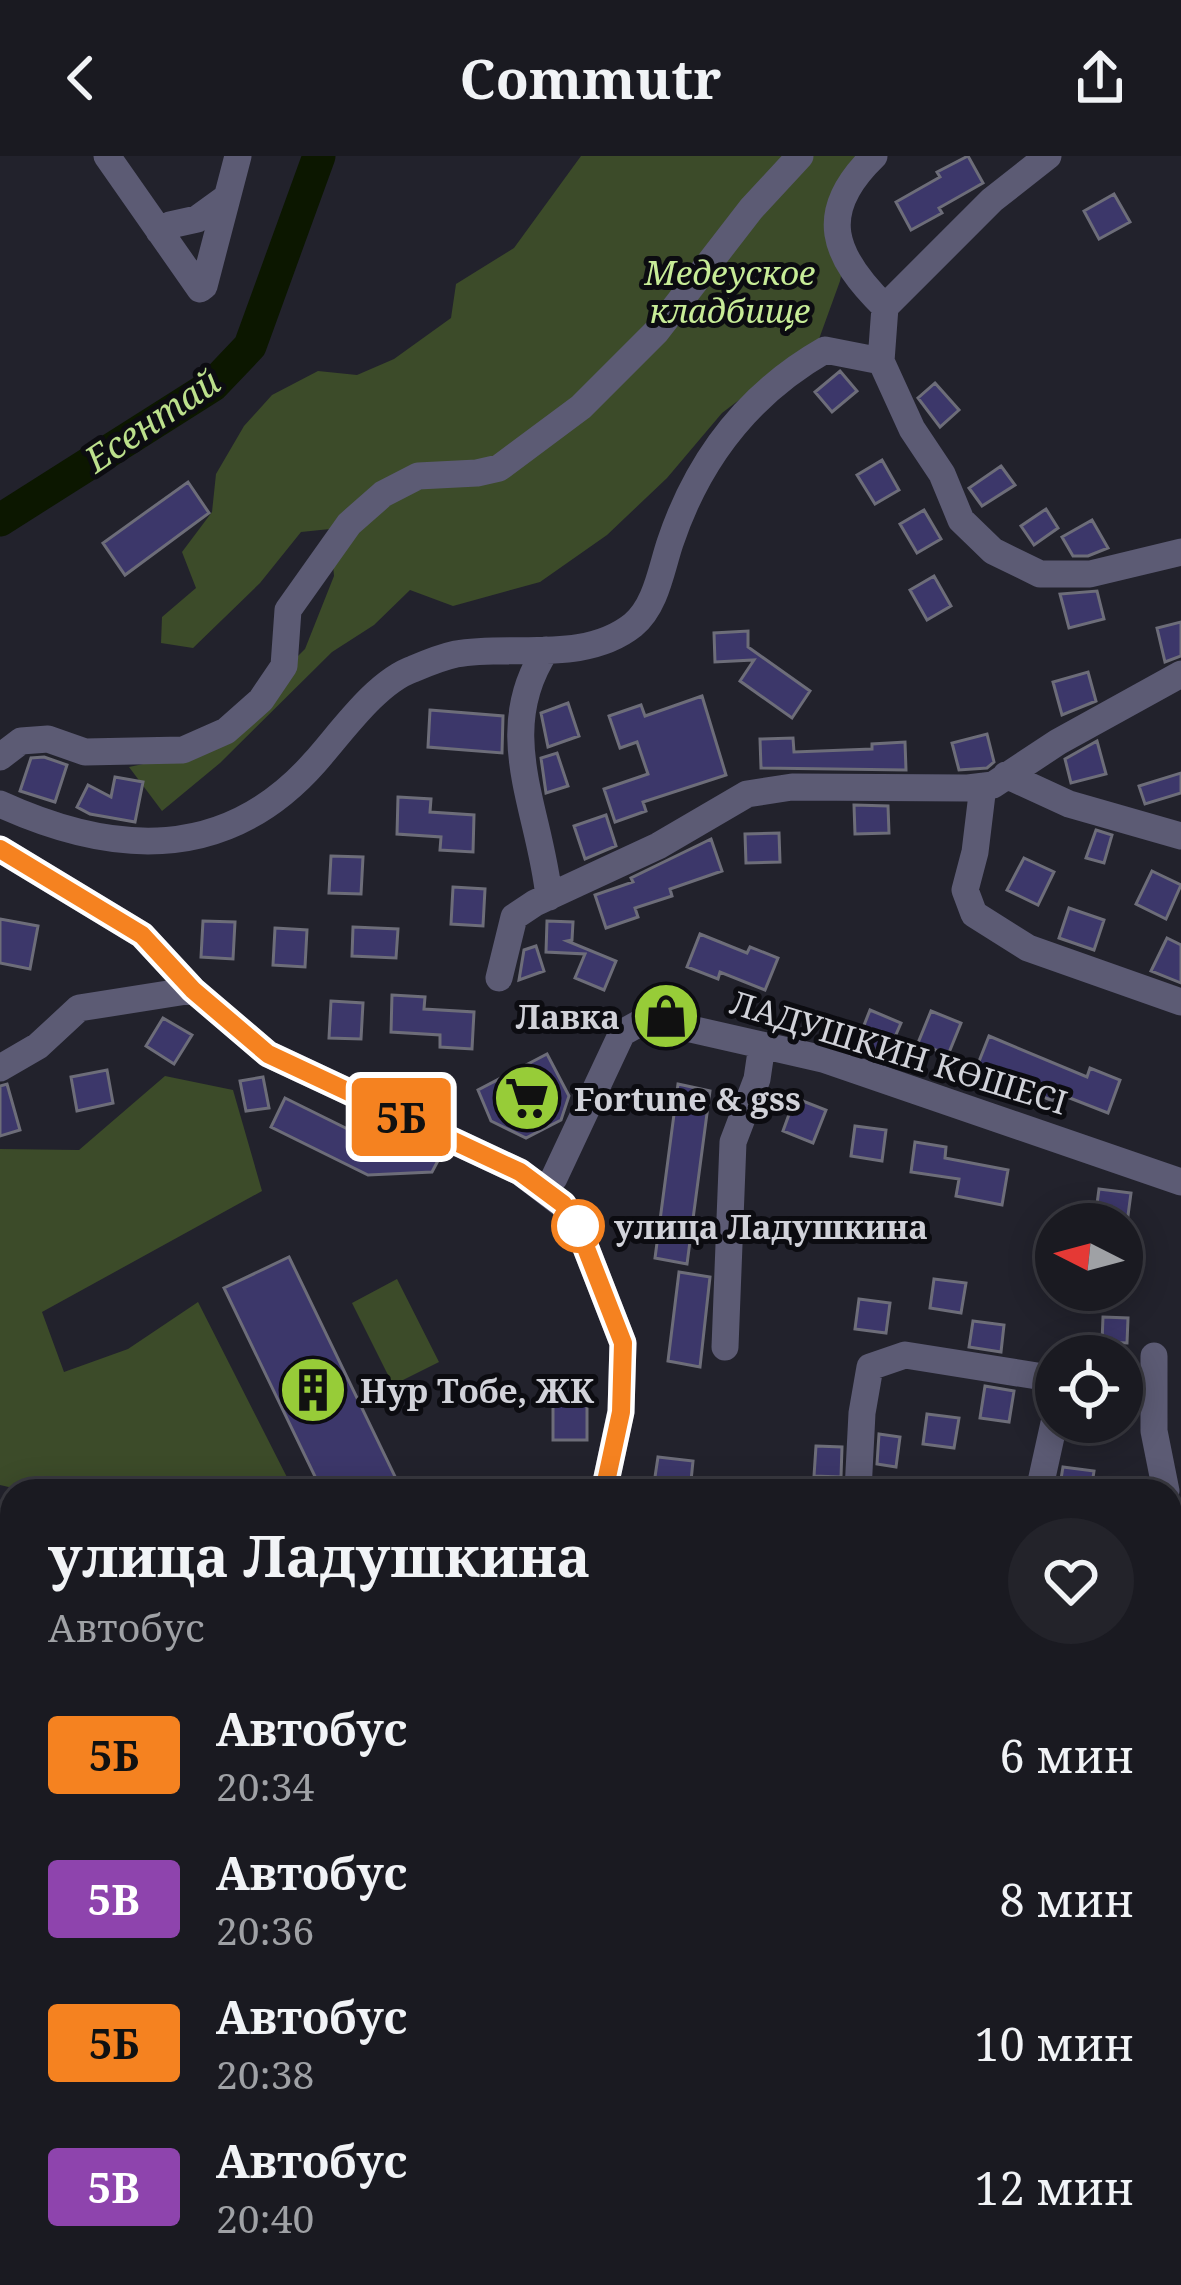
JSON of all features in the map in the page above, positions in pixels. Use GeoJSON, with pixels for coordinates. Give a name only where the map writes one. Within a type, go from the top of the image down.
{"type":"FeatureCollection","features":[{"type":"Feature","properties":{"kind":"street"},"geometry":{"type":"LineString","coordinates":[[107,156],[200,289],[238,156]]}},
{"type":"Feature","properties":{"kind":"street"},"geometry":{"type":"LineString","coordinates":[[0,757],[21,741],[48,739],[85,752],[183,750],[226,731],[261,700],[284,666],[288,610],[349,524],[383,494],[418,476],[499,468],[567,418],[656,332],[751,208],[800,156]]}},
{"type":"Feature","properties":{"kind":"street"},"geometry":{"type":"LineString","coordinates":[[874,156],[842,197],[838,231],[841,256],[885,307]]}},
{"type":"Feature","properties":{"kind":"street"},"geometry":{"type":"LineString","coordinates":[[1048,156],[992,200],[885,307],[881,362],[912,428],[942,474],[961,520],[993,551],[1040,574],[1090,574],[1181,552]]}},
{"type":"Feature","properties":{"kind":"street"},"geometry":{"type":"LineString","coordinates":[[158,232],[170,224],[197,219],[226,198]]}},
{"type":"Feature","properties":{"kind":"street"},"geometry":{"type":"LineString","coordinates":[[0,804],[79,835],[135,844],[226,826],[255,817],[405,671],[454,655],[546,650],[614,637],[637,622],[657,588],[692,486],[728,430],[761,394],[825,350],[881,362]]}},
{"type":"Feature","properties":{"kind":"street"},"geometry":{"type":"LineString","coordinates":[[546,650],[529,677],[520,764],[541,836],[549,897]]}},
{"type":"Feature","properties":{"kind":"street"},"geometry":{"type":"LineString","coordinates":[[1181,674],[995,780],[965,890],[974,914],[1028,948],[1181,1002]]}},
{"type":"Feature","properties":{"kind":"street"},"geometry":{"type":"LineString","coordinates":[[499,978],[514,917],[658,846],[747,794],[792,787],[995,780],[1181,836]]}},
{"type":"Feature","properties":{"kind":"street"},"geometry":{"type":"LineString","coordinates":[[0,849],[142,935],[193,990],[268,1054],[545,1187],[577,1225],[623,1343],[621,1412],[607,1479]]}},
{"type":"Feature","properties":{"kind":"street"},"geometry":{"type":"LineString","coordinates":[[0,1068],[38,1046],[79,1008],[193,990]]}},
{"type":"Feature","properties":{"kind":"street","name":"ЛАДУШКИН КӨШЕСІ"},"geometry":{"type":"LineString","coordinates":[[545,1187],[554,1178],[622,1033],[647,1019],[823,1060],[1181,1182]]}},
{"type":"Feature","properties":{"kind":"street"},"geometry":{"type":"LineString","coordinates":[[725,1347],[733,1142],[757,1079],[761,1045]]}},
{"type":"Feature","properties":{"kind":"street"},"geometry":{"type":"LineString","coordinates":[[859,1479],[869,1367],[904,1355],[1035,1376]]}},
{"type":"Feature","properties":{"kind":"street"},"geometry":{"type":"LineString","coordinates":[[1154,1356],[1154,1431],[1164,1479]]}},
{"type":"Feature","properties":{"kind":"street"},"geometry":{"type":"LineString","coordinates":[[1042,1479],[1050,1443]]}},
{"type":"Feature","properties":{"kind":"green space","name":"Медеуское кладбище"},"geometry":{"type":"Polygon","coordinates":[[[581,156],[881,156],[850,186],[850,231],[840,281],[819,339],[722,413],[667,478],[607,535],[540,582],[453,606],[410,590],[374,625],[332,652],[220,763],[162,811],[129,767],[203,751],[305,649],[334,576],[330,529],[301,532],[260,583],[193,648],[161,643],[162,617],[196,588],[182,552],[212,512],[216,474],[244,426],[272,395],[318,371],[357,375],[394,359],[451,318],[456,284],[514,248],[581,156]]]}},
{"type":"Feature","properties":{"kind":"green space"},"geometry":{"type":"Polygon","coordinates":[[[165,1076],[233,1090],[262,1191],[42,1312],[64,1372],[128,1349],[198,1302],[288,1479],[0,1479],[0,1149],[79,1150],[165,1076]]]}},
{"type":"Feature","properties":{"kind":"green space"},"geometry":{"type":"Polygon","coordinates":[[[397,1279],[439,1362],[393,1385],[352,1303],[397,1279]]]}},
{"type":"Feature","properties":{"kind":"building"},"geometry":{"type":"Polygon","coordinates":[[[968,156],[983,183],[911,230],[896,202],[968,156]]]}},
{"type":"Feature","properties":{"kind":"building"},"geometry":{"type":"Polygon","coordinates":[[[1114,194],[1130,222],[1099,239],[1084,211],[1114,194]]]}},
{"type":"Feature","properties":{"kind":"building"},"geometry":{"type":"Polygon","coordinates":[[[840,371],[857,391],[832,412],[815,392],[840,371]]]}},
{"type":"Feature","properties":{"kind":"building"},"geometry":{"type":"Polygon","coordinates":[[[935,383],[959,410],[940,427],[918,398],[935,383]]]}},
{"type":"Feature","properties":{"kind":"building"},"geometry":{"type":"Polygon","coordinates":[[[882,460],[899,490],[875,504],[857,475],[882,460]]]}},
{"type":"Feature","properties":{"kind":"building"},"geometry":{"type":"Polygon","coordinates":[[[1001,466],[1015,485],[982,506],[969,488],[1001,466]]]}},
{"type":"Feature","properties":{"kind":"building"},"geometry":{"type":"Polygon","coordinates":[[[188,482],[209,513],[125,575],[103,543],[188,482]]]}},
{"type":"Feature","properties":{"kind":"building"},"geometry":{"type":"Polygon","coordinates":[[[1046,509],[1058,528],[1034,545],[1021,526],[1046,509]]]}},
{"type":"Feature","properties":{"kind":"building"},"geometry":{"type":"Polygon","coordinates":[[[924,510],[941,539],[917,553],[900,524],[924,510]]]}},
{"type":"Feature","properties":{"kind":"building"},"geometry":{"type":"Polygon","coordinates":[[[1092,520],[1108,548],[1073,556],[1062,537],[1092,520]]]}},
{"type":"Feature","properties":{"kind":"building"},"geometry":{"type":"Polygon","coordinates":[[[934,576],[951,606],[927,620],[910,590],[934,576]]]}},
{"type":"Feature","properties":{"kind":"building"},"geometry":{"type":"Polygon","coordinates":[[[1097,591],[1104,619],[1069,628],[1060,594],[1097,591]]]}},
{"type":"Feature","properties":{"kind":"building"},"geometry":{"type":"Polygon","coordinates":[[[1181,622],[1181,656],[1165,662],[1157,628],[1181,622]]]}},
{"type":"Feature","properties":{"kind":"building"},"geometry":{"type":"Polygon","coordinates":[[[748,631],[748,647],[810,691],[792,718],[740,681],[754,660],[715,662],[714,633],[748,631]]]}},
{"type":"Feature","properties":{"kind":"building"},"geometry":{"type":"Polygon","coordinates":[[[1088,672],[1096,701],[1062,715],[1053,682],[1088,672]]]}},
{"type":"Feature","properties":{"kind":"building"},"geometry":{"type":"Polygon","coordinates":[[[702,696],[726,775],[643,802],[646,811],[615,822],[604,789],[648,774],[637,742],[620,748],[609,716],[641,705],[645,716],[702,696]]]}},
{"type":"Feature","properties":{"kind":"building"},"geometry":{"type":"Polygon","coordinates":[[[568,703],[579,736],[548,747],[541,713],[568,703]]]}},
{"type":"Feature","properties":{"kind":"building"},"geometry":{"type":"Polygon","coordinates":[[[430,710],[503,716],[502,753],[428,747],[430,710]]]}},
{"type":"Feature","properties":{"kind":"building"},"geometry":{"type":"Polygon","coordinates":[[[987,734],[994,762],[987,768],[959,770],[952,743],[987,734]]]}},
{"type":"Feature","properties":{"kind":"building"},"geometry":{"type":"Polygon","coordinates":[[[793,738],[794,752],[872,749],[872,744],[905,742],[906,770],[761,768],[760,739],[793,738]]]}},
{"type":"Feature","properties":{"kind":"building"},"geometry":{"type":"Polygon","coordinates":[[[1097,741],[1106,774],[1071,783],[1065,759],[1097,741]]]}},
{"type":"Feature","properties":{"kind":"building"},"geometry":{"type":"Polygon","coordinates":[[[557,753],[568,786],[546,793],[541,758],[557,753]]]}},
{"type":"Feature","properties":{"kind":"building"},"geometry":{"type":"Polygon","coordinates":[[[31,758],[67,765],[55,802],[20,791],[31,758]]]}},
{"type":"Feature","properties":{"kind":"building"},"geometry":{"type":"Polygon","coordinates":[[[1181,773],[1181,793],[1145,804],[1139,786],[1181,773]]]}},
{"type":"Feature","properties":{"kind":"building"},"geometry":{"type":"Polygon","coordinates":[[[115,777],[143,782],[135,822],[77,807],[88,785],[111,797],[115,777]]]}},
{"type":"Feature","properties":{"kind":"building"},"geometry":{"type":"Polygon","coordinates":[[[398,797],[431,799],[430,812],[474,815],[473,852],[440,850],[441,837],[397,834],[398,797]]]}},
{"type":"Feature","properties":{"kind":"building"},"geometry":{"type":"Polygon","coordinates":[[[854,805],[888,806],[889,833],[855,834],[854,805]]]}},
{"type":"Feature","properties":{"kind":"building"},"geometry":{"type":"Polygon","coordinates":[[[606,815],[616,846],[585,859],[574,826],[606,815]]]}},
{"type":"Feature","properties":{"kind":"building"},"geometry":{"type":"Polygon","coordinates":[[[1096,830],[1112,835],[1104,863],[1086,858],[1096,830]]]}},
{"type":"Feature","properties":{"kind":"building"},"geometry":{"type":"Polygon","coordinates":[[[779,833],[780,862],[746,863],[745,834],[779,833]]]}},
{"type":"Feature","properties":{"kind":"building"},"geometry":{"type":"Polygon","coordinates":[[[711,839],[722,871],[670,889],[672,896],[635,908],[638,917],[606,928],[595,895],[633,882],[631,878],[711,839]]]}},
{"type":"Feature","properties":{"kind":"building"},"geometry":{"type":"Polygon","coordinates":[[[331,856],[363,857],[361,894],[329,893],[331,856]]]}},
{"type":"Feature","properties":{"kind":"building"},"geometry":{"type":"Polygon","coordinates":[[[1024,858],[1054,872],[1038,905],[1007,890],[1024,858]]]}},
{"type":"Feature","properties":{"kind":"building"},"geometry":{"type":"Polygon","coordinates":[[[1152,871],[1181,885],[1166,919],[1136,904],[1152,871]]]}},
{"type":"Feature","properties":{"kind":"building"},"geometry":{"type":"Polygon","coordinates":[[[453,887],[485,889],[483,926],[451,924],[453,887]]]}},
{"type":"Feature","properties":{"kind":"building"},"geometry":{"type":"Polygon","coordinates":[[[1069,908],[1104,920],[1094,950],[1059,938],[1069,908]]]}},
{"type":"Feature","properties":{"kind":"building"},"geometry":{"type":"Polygon","coordinates":[[[0,919],[38,926],[30,969],[0,963],[0,919]]]}},
{"type":"Feature","properties":{"kind":"building"},"geometry":{"type":"Polygon","coordinates":[[[203,921],[235,922],[233,959],[201,957],[203,921]]]}},
{"type":"Feature","properties":{"kind":"building"},"geometry":{"type":"Polygon","coordinates":[[[547,921],[573,922],[572,940],[567,941],[616,961],[604,990],[575,978],[585,954],[546,952],[547,921]]]}},
{"type":"Feature","properties":{"kind":"building"},"geometry":{"type":"Polygon","coordinates":[[[353,927],[398,929],[396,958],[352,956],[353,927]]]}},
{"type":"Feature","properties":{"kind":"building"},"geometry":{"type":"Polygon","coordinates":[[[275,928],[307,930],[305,967],[273,965],[275,928]]]}},
{"type":"Feature","properties":{"kind":"building"},"geometry":{"type":"Polygon","coordinates":[[[700,934],[747,953],[750,947],[778,958],[765,990],[720,972],[718,979],[687,967],[700,934]]]}},
{"type":"Feature","properties":{"kind":"building"},"geometry":{"type":"Polygon","coordinates":[[[1167,938],[1181,945],[1181,983],[1151,971],[1167,938]]]}},
{"type":"Feature","properties":{"kind":"building"},"geometry":{"type":"Polygon","coordinates":[[[536,946],[544,971],[519,980],[524,950],[536,946]]]}},
{"type":"Feature","properties":{"kind":"building"},"geometry":{"type":"Polygon","coordinates":[[[392,995],[425,997],[424,1009],[474,1012],[472,1049],[440,1047],[440,1035],[391,1032],[392,995]]]}},
{"type":"Feature","properties":{"kind":"building"},"geometry":{"type":"Polygon","coordinates":[[[331,1001],[363,1003],[361,1039],[329,1038],[331,1001]]]}},
{"type":"Feature","properties":{"kind":"building"},"geometry":{"type":"Polygon","coordinates":[[[870,1010],[901,1023],[887,1055],[857,1043],[870,1010]]]}},
{"type":"Feature","properties":{"kind":"building"},"geometry":{"type":"Polygon","coordinates":[[[931,1011],[961,1023],[948,1055],[918,1043],[931,1011]]]}},
{"type":"Feature","properties":{"kind":"building"},"geometry":{"type":"Polygon","coordinates":[[[163,1018],[192,1035],[174,1064],[146,1046],[163,1018]]]}},
{"type":"Feature","properties":{"kind":"building"},"geometry":{"type":"Polygon","coordinates":[[[989,1036],[1087,1077],[1090,1068],[1120,1080],[1108,1113],[1057,1093],[1053,1101],[976,1069],[989,1036]]]}},
{"type":"Feature","properties":{"kind":"building"},"geometry":{"type":"Polygon","coordinates":[[[547,1054],[569,1096],[561,1120],[526,1138],[491,1121],[478,1090],[547,1054]]]}},
{"type":"Feature","properties":{"kind":"building"},"geometry":{"type":"Polygon","coordinates":[[[107,1070],[113,1103],[77,1111],[71,1077],[107,1070]]]}},
{"type":"Feature","properties":{"kind":"building"},"geometry":{"type":"Polygon","coordinates":[[[263,1077],[269,1108],[246,1111],[240,1081],[263,1077]]]}},
{"type":"Feature","properties":{"kind":"building"},"geometry":{"type":"Polygon","coordinates":[[[7,1084],[20,1130],[0,1136],[0,1086],[7,1084]]]}},
{"type":"Feature","properties":{"kind":"building"},"geometry":{"type":"Polygon","coordinates":[[[678,1084],[710,1091],[687,1264],[655,1258],[678,1084]]]}},
{"type":"Feature","properties":{"kind":"building"},"geometry":{"type":"Polygon","coordinates":[[[285,1098],[370,1140],[441,1155],[432,1172],[368,1175],[271,1127],[285,1098]]]}},
{"type":"Feature","properties":{"kind":"building"},"geometry":{"type":"Polygon","coordinates":[[[795,1098],[826,1110],[813,1143],[783,1131],[795,1098]]]}},
{"type":"Feature","properties":{"kind":"building"},"geometry":{"type":"Polygon","coordinates":[[[855,1126],[886,1130],[882,1161],[851,1156],[855,1126]]]}},
{"type":"Feature","properties":{"kind":"building"},"geometry":{"type":"Polygon","coordinates":[[[915,1142],[946,1147],[945,1158],[1008,1170],[1002,1205],[956,1196],[959,1179],[911,1172],[915,1142]]]}},
{"type":"Feature","properties":{"kind":"building"},"geometry":{"type":"Polygon","coordinates":[[[1099,1189],[1131,1193],[1130,1203],[1097,1203],[1099,1189]]]}},
{"type":"Feature","properties":{"kind":"building","name":"Нур Тобе, ЖК"},"geometry":{"type":"Polygon","coordinates":[[[289,1257],[396,1479],[316,1479],[224,1288],[289,1257]]]}},
{"type":"Feature","properties":{"kind":"building"},"geometry":{"type":"Polygon","coordinates":[[[679,1272],[710,1277],[700,1367],[668,1361],[679,1272]]]}},
{"type":"Feature","properties":{"kind":"building"},"geometry":{"type":"Polygon","coordinates":[[[934,1279],[966,1283],[961,1313],[930,1308],[934,1279]]]}},
{"type":"Feature","properties":{"kind":"building"},"geometry":{"type":"Polygon","coordinates":[[[859,1299],[890,1303],[886,1333],[855,1329],[859,1299]]]}},
{"type":"Feature","properties":{"kind":"building"},"geometry":{"type":"Polygon","coordinates":[[[1103,1317],[1128,1318],[1127,1335],[1102,1335],[1103,1317]]]}},
{"type":"Feature","properties":{"kind":"building"},"geometry":{"type":"Polygon","coordinates":[[[973,1321],[1004,1325],[1001,1352],[969,1347],[973,1321]]]}},
{"type":"Feature","properties":{"kind":"building"},"geometry":{"type":"Polygon","coordinates":[[[985,1386],[1014,1391],[1009,1422],[980,1418],[985,1386]]]}},
{"type":"Feature","properties":{"kind":"building"},"geometry":{"type":"Polygon","coordinates":[[[587,1396],[587,1440],[553,1440],[553,1397],[587,1396]]]}},
{"type":"Feature","properties":{"kind":"building"},"geometry":{"type":"Polygon","coordinates":[[[927,1414],[959,1418],[954,1448],[923,1444],[927,1414]]]}},
{"type":"Feature","properties":{"kind":"building"},"geometry":{"type":"Polygon","coordinates":[[[879,1434],[900,1437],[896,1467],[877,1464],[879,1434]]]}},
{"type":"Feature","properties":{"kind":"building"},"geometry":{"type":"Polygon","coordinates":[[[816,1446],[842,1447],[841,1477],[814,1476],[816,1446]]]}},
{"type":"Feature","properties":{"kind":"building"},"geometry":{"type":"Polygon","coordinates":[[[658,1457],[693,1461],[691,1479],[655,1479],[658,1457]]]}},
{"type":"Feature","properties":{"kind":"building"},"geometry":{"type":"Polygon","coordinates":[[[1063,1467],[1094,1471],[1093,1479],[1061,1479],[1063,1467]]]}},
{"type":"Feature","properties":{"kind":"waterway","name":"Есентай"},"geometry":{"type":"LineString","coordinates":[[0,520],[213,385],[250,346],[319,156]]}},
{"type":"Feature","properties":{"kind":"bus line","name":"5Б"},"geometry":{"type":"LineString","coordinates":[[0,849],[142,935],[193,990],[268,1054],[520,1172],[563,1204],[577,1225],[623,1343],[621,1412],[607,1479]]}},
{"type":"Feature","properties":{"kind":"place","name":"Лавка"},"geometry":{"type":"Point","coordinates":[666,1016]}},
{"type":"Feature","properties":{"kind":"place","name":"Fortune & gss"},"geometry":{"type":"Point","coordinates":[527,1098]}},
{"type":"Feature","properties":{"kind":"place","name":"улица Ладушкина"},"geometry":{"type":"Point","coordinates":[578,1226]}},
{"type":"Feature","properties":{"kind":"place","name":"Нур Тобе, ЖК"},"geometry":{"type":"Point","coordinates":[313,1390]}}]}
